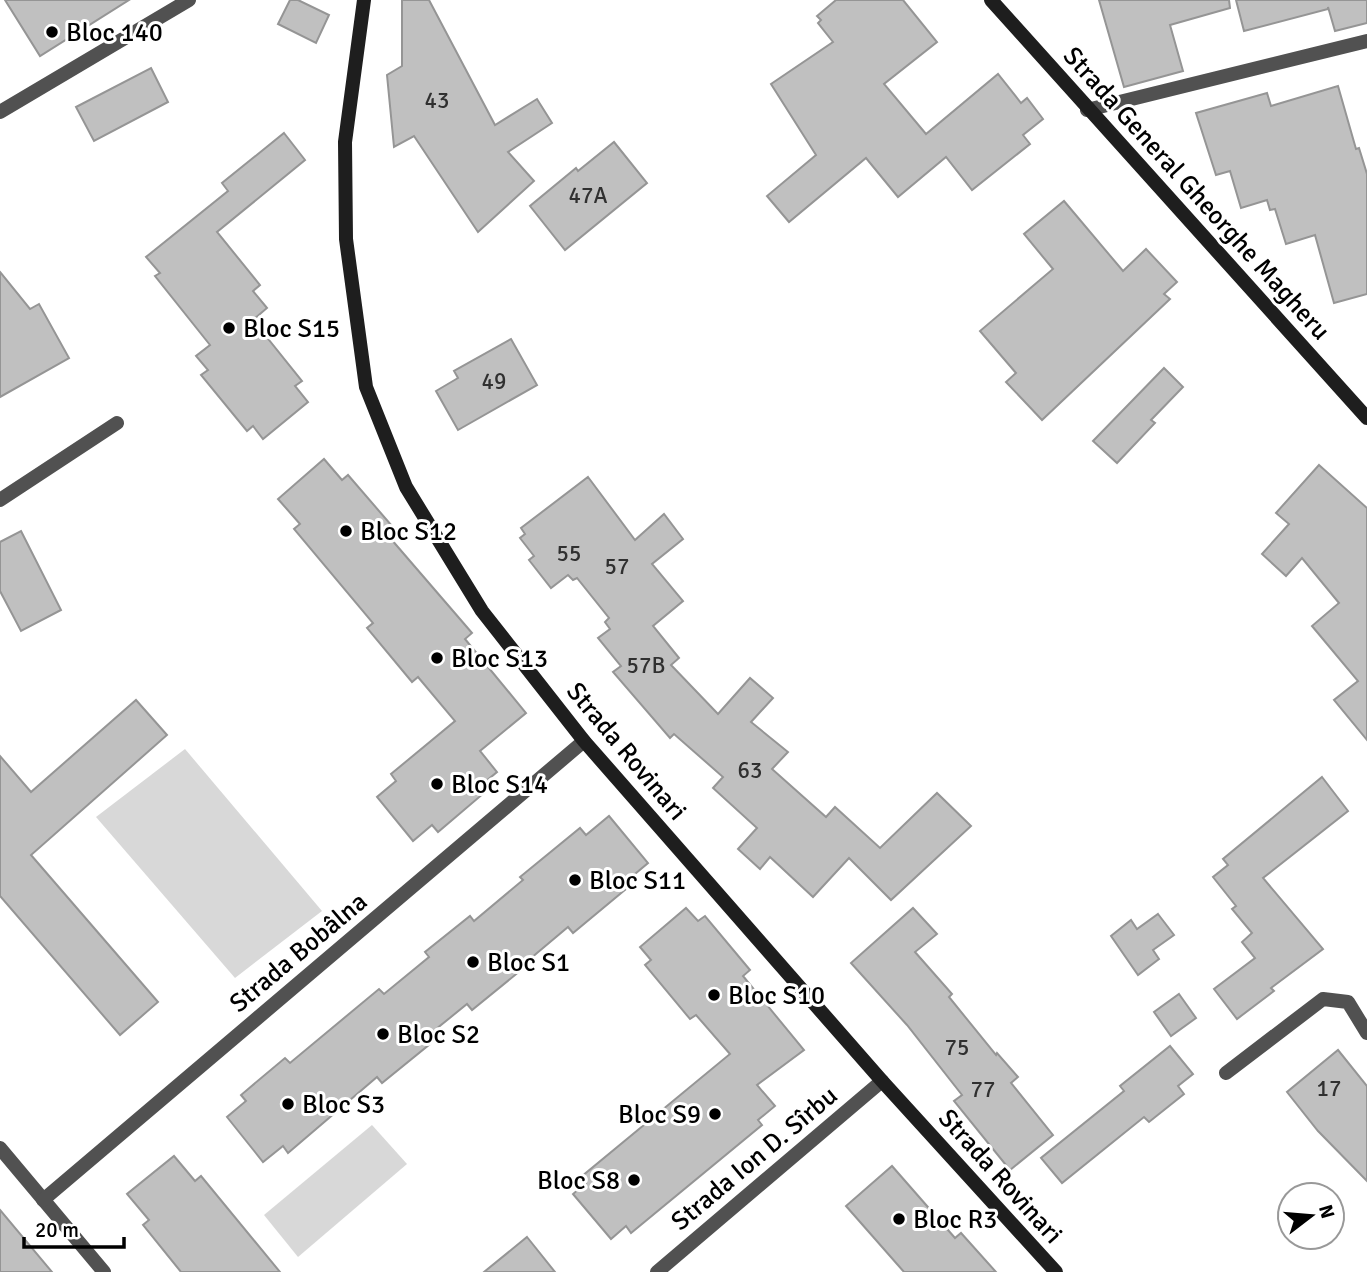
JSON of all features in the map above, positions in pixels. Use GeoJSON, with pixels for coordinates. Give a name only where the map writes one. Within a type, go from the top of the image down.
{"type":"FeatureCollection","features":[{"type":"Feature","properties":{"kind":"street"},"geometry":{"type":"LineString","coordinates":[[0,112],[189,0]]}},
{"type":"Feature","properties":{"kind":"street","name":"Strada Rovinari"},"geometry":{"type":"LineString","coordinates":[[364,0],[345,142],[346,239],[366,387],[406,487],[482,611],[584,741],[882,1081],[1056,1272]]}},
{"type":"Feature","properties":{"kind":"street","name":"Strada General Gheorghe Magheru"},"geometry":{"type":"LineString","coordinates":[[991,0],[1087,110],[1367,418]]}},
{"type":"Feature","properties":{"kind":"street"},"geometry":{"type":"LineString","coordinates":[[1087,110],[1367,41]]}},
{"type":"Feature","properties":{"kind":"street"},"geometry":{"type":"LineString","coordinates":[[0,500],[117,423]]}},
{"type":"Feature","properties":{"kind":"street","name":"Strada Bobâlna"},"geometry":{"type":"LineString","coordinates":[[43,1200],[584,741]]}},
{"type":"Feature","properties":{"kind":"street"},"geometry":{"type":"LineString","coordinates":[[1226,1073],[1323,999],[1348,1002],[1367,1033]]}},
{"type":"Feature","properties":{"kind":"street","name":"Strada Ion D. Sîrbu"},"geometry":{"type":"LineString","coordinates":[[657,1272],[882,1081]]}},
{"type":"Feature","properties":{"kind":"street"},"geometry":{"type":"LineString","coordinates":[[0,1148],[104,1272]]}},
{"type":"Feature","properties":{"kind":"shaded area"},"geometry":{"type":"Polygon","coordinates":[[[185,749],[322,911],[235,978],[96,817],[185,749]]]}},
{"type":"Feature","properties":{"kind":"shaded area"},"geometry":{"type":"Polygon","coordinates":[[[372,1125],[407,1164],[298,1257],[264,1215],[372,1125]]]}},
{"type":"Feature","properties":{"kind":"building","name":"Bloc 140"},"geometry":{"type":"Polygon","coordinates":[[[5,0],[129,0],[40,56],[5,0]]]}},
{"type":"Feature","properties":{"kind":"building"},"geometry":{"type":"Polygon","coordinates":[[[290,0],[298,0],[329,15],[316,43],[278,24],[290,0]]]}},
{"type":"Feature","properties":{"kind":"building"},"geometry":{"type":"Polygon","coordinates":[[[402,0],[429,0],[495,125],[537,99],[552,123],[508,152],[534,181],[478,232],[414,136],[394,147],[387,75],[402,66],[402,0]]]}},
{"type":"Feature","properties":{"kind":"building"},"geometry":{"type":"Polygon","coordinates":[[[836,0],[903,0],[937,42],[884,84],[926,134],[998,74],[1021,103],[1027,98],[1043,119],[1023,135],[1030,144],[972,190],[946,157],[898,197],[866,158],[789,222],[767,196],[816,155],[771,84],[833,42],[818,23],[821,20],[817,16],[836,0]]]}},
{"type":"Feature","properties":{"kind":"building"},"geometry":{"type":"Polygon","coordinates":[[[1099,0],[1229,0],[1230,8],[1170,25],[1183,71],[1124,87],[1099,0]]]}},
{"type":"Feature","properties":{"kind":"building"},"geometry":{"type":"Polygon","coordinates":[[[1236,0],[1367,0],[1367,23],[1335,31],[1328,7],[1244,31],[1236,0]]]}},
{"type":"Feature","properties":{"kind":"building"},"geometry":{"type":"Polygon","coordinates":[[[151,68],[168,102],[94,141],[76,107],[151,68]]]}},
{"type":"Feature","properties":{"kind":"building"},"geometry":{"type":"Polygon","coordinates":[[[1338,86],[1356,149],[1359,148],[1367,174],[1367,294],[1334,303],[1315,235],[1286,244],[1275,209],[1270,210],[1267,200],[1241,208],[1230,171],[1216,175],[1196,113],[1267,93],[1271,106],[1338,86]]]}},
{"type":"Feature","properties":{"kind":"building","name":"Bloc S15"},"geometry":{"type":"Polygon","coordinates":[[[284,133],[305,160],[217,232],[260,285],[253,291],[267,308],[253,320],[302,381],[295,386],[308,402],[263,439],[253,426],[247,431],[201,375],[208,370],[196,356],[210,345],[155,276],[160,273],[146,257],[228,191],[222,183],[284,133]]]}},
{"type":"Feature","properties":{"kind":"building"},"geometry":{"type":"Polygon","coordinates":[[[614,142],[647,183],[565,250],[530,206],[576,168],[578,171],[614,142]]]}},
{"type":"Feature","properties":{"kind":"building"},"geometry":{"type":"Polygon","coordinates":[[[1064,201],[1123,271],[1146,249],[1177,282],[1164,294],[1170,299],[1042,420],[1006,382],[1016,373],[980,331],[1053,269],[1024,234],[1064,201]]]}},
{"type":"Feature","properties":{"kind":"building"},"geometry":{"type":"Polygon","coordinates":[[[0,272],[30,309],[39,304],[69,358],[0,397],[0,272]]]}},
{"type":"Feature","properties":{"kind":"building"},"geometry":{"type":"Polygon","coordinates":[[[511,339],[537,385],[458,430],[436,391],[458,378],[454,371],[511,339]]]}},
{"type":"Feature","properties":{"kind":"building"},"geometry":{"type":"Polygon","coordinates":[[[1164,368],[1183,387],[1151,420],[1155,423],[1117,463],[1093,441],[1164,368]]]}},
{"type":"Feature","properties":{"kind":"building"},"geometry":{"type":"Polygon","coordinates":[[[324,459],[342,480],[348,475],[398,533],[391,539],[472,633],[465,639],[526,713],[480,751],[497,772],[479,787],[484,793],[438,832],[432,825],[413,841],[377,797],[396,781],[391,774],[455,721],[418,677],[412,682],[367,628],[373,623],[294,529],[300,524],[278,499],[324,459]]]}},
{"type":"Feature","properties":{"kind":"building"},"geometry":{"type":"Polygon","coordinates":[[[1319,465],[1367,508],[1367,740],[1334,700],[1358,681],[1312,626],[1339,603],[1302,558],[1286,576],[1262,554],[1289,524],[1276,513],[1319,465]]]}},
{"type":"Feature","properties":{"kind":"building"},"geometry":{"type":"Polygon","coordinates":[[[588,477],[635,540],[664,514],[683,539],[652,564],[683,601],[653,626],[679,658],[671,665],[718,714],[750,678],[773,698],[751,722],[788,752],[772,769],[826,817],[835,807],[880,848],[937,793],[971,826],[891,900],[849,858],[813,897],[770,857],[760,869],[738,849],[757,828],[713,788],[723,777],[674,734],[670,738],[613,672],[621,666],[598,638],[610,629],[605,622],[609,618],[577,578],[573,580],[568,575],[551,588],[529,560],[534,556],[520,538],[525,534],[521,528],[588,477]]]}},
{"type":"Feature","properties":{"kind":"building"},"geometry":{"type":"Polygon","coordinates":[[[21,531],[61,610],[21,631],[0,591],[0,542],[21,531]]]}},
{"type":"Feature","properties":{"kind":"building"},"geometry":{"type":"Polygon","coordinates":[[[136,700],[167,735],[31,855],[158,1002],[120,1035],[0,896],[0,756],[31,792],[136,700]]]}},
{"type":"Feature","properties":{"kind":"building"},"geometry":{"type":"Polygon","coordinates":[[[1322,777],[1348,811],[1263,878],[1323,949],[1271,988],[1274,991],[1237,1019],[1214,989],[1255,958],[1242,942],[1252,933],[1232,909],[1236,906],[1213,877],[1228,865],[1223,859],[1322,777]]]}},
{"type":"Feature","properties":{"kind":"building"},"geometry":{"type":"Polygon","coordinates":[[[609,816],[648,863],[623,884],[626,889],[573,933],[568,927],[472,1010],[467,1004],[425,1038],[430,1044],[382,1083],[377,1077],[288,1153],[283,1146],[263,1162],[227,1117],[246,1101],[241,1095],[285,1058],[290,1063],[379,989],[384,994],[429,957],[425,952],[470,916],[474,921],[523,880],[520,877],[580,828],[586,835],[609,816]]]}},
{"type":"Feature","properties":{"kind":"building"},"geometry":{"type":"Polygon","coordinates":[[[686,908],[698,921],[705,916],[750,970],[743,976],[804,1050],[757,1085],[775,1106],[758,1120],[762,1125],[631,1233],[626,1226],[611,1239],[573,1194],[586,1183],[581,1177],[730,1054],[696,1015],[690,1019],[645,965],[651,960],[640,947],[686,908]]]}},
{"type":"Feature","properties":{"kind":"building"},"geometry":{"type":"Polygon","coordinates":[[[913,908],[937,934],[915,952],[952,994],[949,997],[996,1055],[997,1053],[1018,1077],[1011,1083],[1053,1135],[1010,1170],[954,1101],[962,1095],[907,1025],[851,963],[913,908]]]}},
{"type":"Feature","properties":{"kind":"building"},"geometry":{"type":"Polygon","coordinates":[[[1158,914],[1174,935],[1153,950],[1159,959],[1138,975],[1111,936],[1131,920],[1137,929],[1158,914]]]}},
{"type":"Feature","properties":{"kind":"building"},"geometry":{"type":"Polygon","coordinates":[[[1179,994],[1196,1018],[1171,1036],[1154,1012],[1179,994]]]}},
{"type":"Feature","properties":{"kind":"building"},"geometry":{"type":"Polygon","coordinates":[[[1170,1046],[1193,1074],[1178,1086],[1184,1094],[1149,1122],[1144,1117],[1062,1183],[1041,1158],[1124,1091],[1120,1086],[1170,1046]]]}},
{"type":"Feature","properties":{"kind":"building"},"geometry":{"type":"Polygon","coordinates":[[[1338,1050],[1367,1086],[1367,1181],[1318,1131],[1287,1092],[1338,1050]]]}},
{"type":"Feature","properties":{"kind":"building"},"geometry":{"type":"Polygon","coordinates":[[[174,1156],[195,1181],[201,1176],[280,1272],[181,1272],[143,1225],[149,1220],[127,1194],[174,1156]]]}},
{"type":"Feature","properties":{"kind":"building","name":"Bloc R3"},"geometry":{"type":"Polygon","coordinates":[[[892,1166],[955,1238],[961,1233],[996,1272],[904,1272],[846,1206],[892,1166]]]}},
{"type":"Feature","properties":{"kind":"building"},"geometry":{"type":"Polygon","coordinates":[[[0,1210],[52,1272],[0,1272],[0,1210]]]}},
{"type":"Feature","properties":{"kind":"building"},"geometry":{"type":"Polygon","coordinates":[[[527,1237],[555,1272],[484,1272],[527,1237]]]}},
{"type":"Feature","properties":{"kind":"place","name":"Bloc 140"},"geometry":{"type":"Point","coordinates":[52,32]}},
{"type":"Feature","properties":{"kind":"place","name":"Bloc S15"},"geometry":{"type":"Point","coordinates":[229,328]}},
{"type":"Feature","properties":{"kind":"place","name":"Bloc S12"},"geometry":{"type":"Point","coordinates":[346,531]}},
{"type":"Feature","properties":{"kind":"place","name":"Bloc S13"},"geometry":{"type":"Point","coordinates":[437,658]}},
{"type":"Feature","properties":{"kind":"place","name":"Bloc S14"},"geometry":{"type":"Point","coordinates":[437,784]}},
{"type":"Feature","properties":{"kind":"place","name":"Bloc S11"},"geometry":{"type":"Point","coordinates":[575,880]}},
{"type":"Feature","properties":{"kind":"place","name":"Bloc S1"},"geometry":{"type":"Point","coordinates":[473,962]}},
{"type":"Feature","properties":{"kind":"place","name":"Bloc S10"},"geometry":{"type":"Point","coordinates":[714,995]}},
{"type":"Feature","properties":{"kind":"place","name":"Bloc S2"},"geometry":{"type":"Point","coordinates":[383,1034]}},
{"type":"Feature","properties":{"kind":"place","name":"Bloc S3"},"geometry":{"type":"Point","coordinates":[288,1104]}},
{"type":"Feature","properties":{"kind":"place","name":"Bloc S9"},"geometry":{"type":"Point","coordinates":[715,1114]}},
{"type":"Feature","properties":{"kind":"place","name":"Bloc S8"},"geometry":{"type":"Point","coordinates":[634,1180]}},
{"type":"Feature","properties":{"kind":"place","name":"Bloc R3"},"geometry":{"type":"Point","coordinates":[899,1219]}}]}
